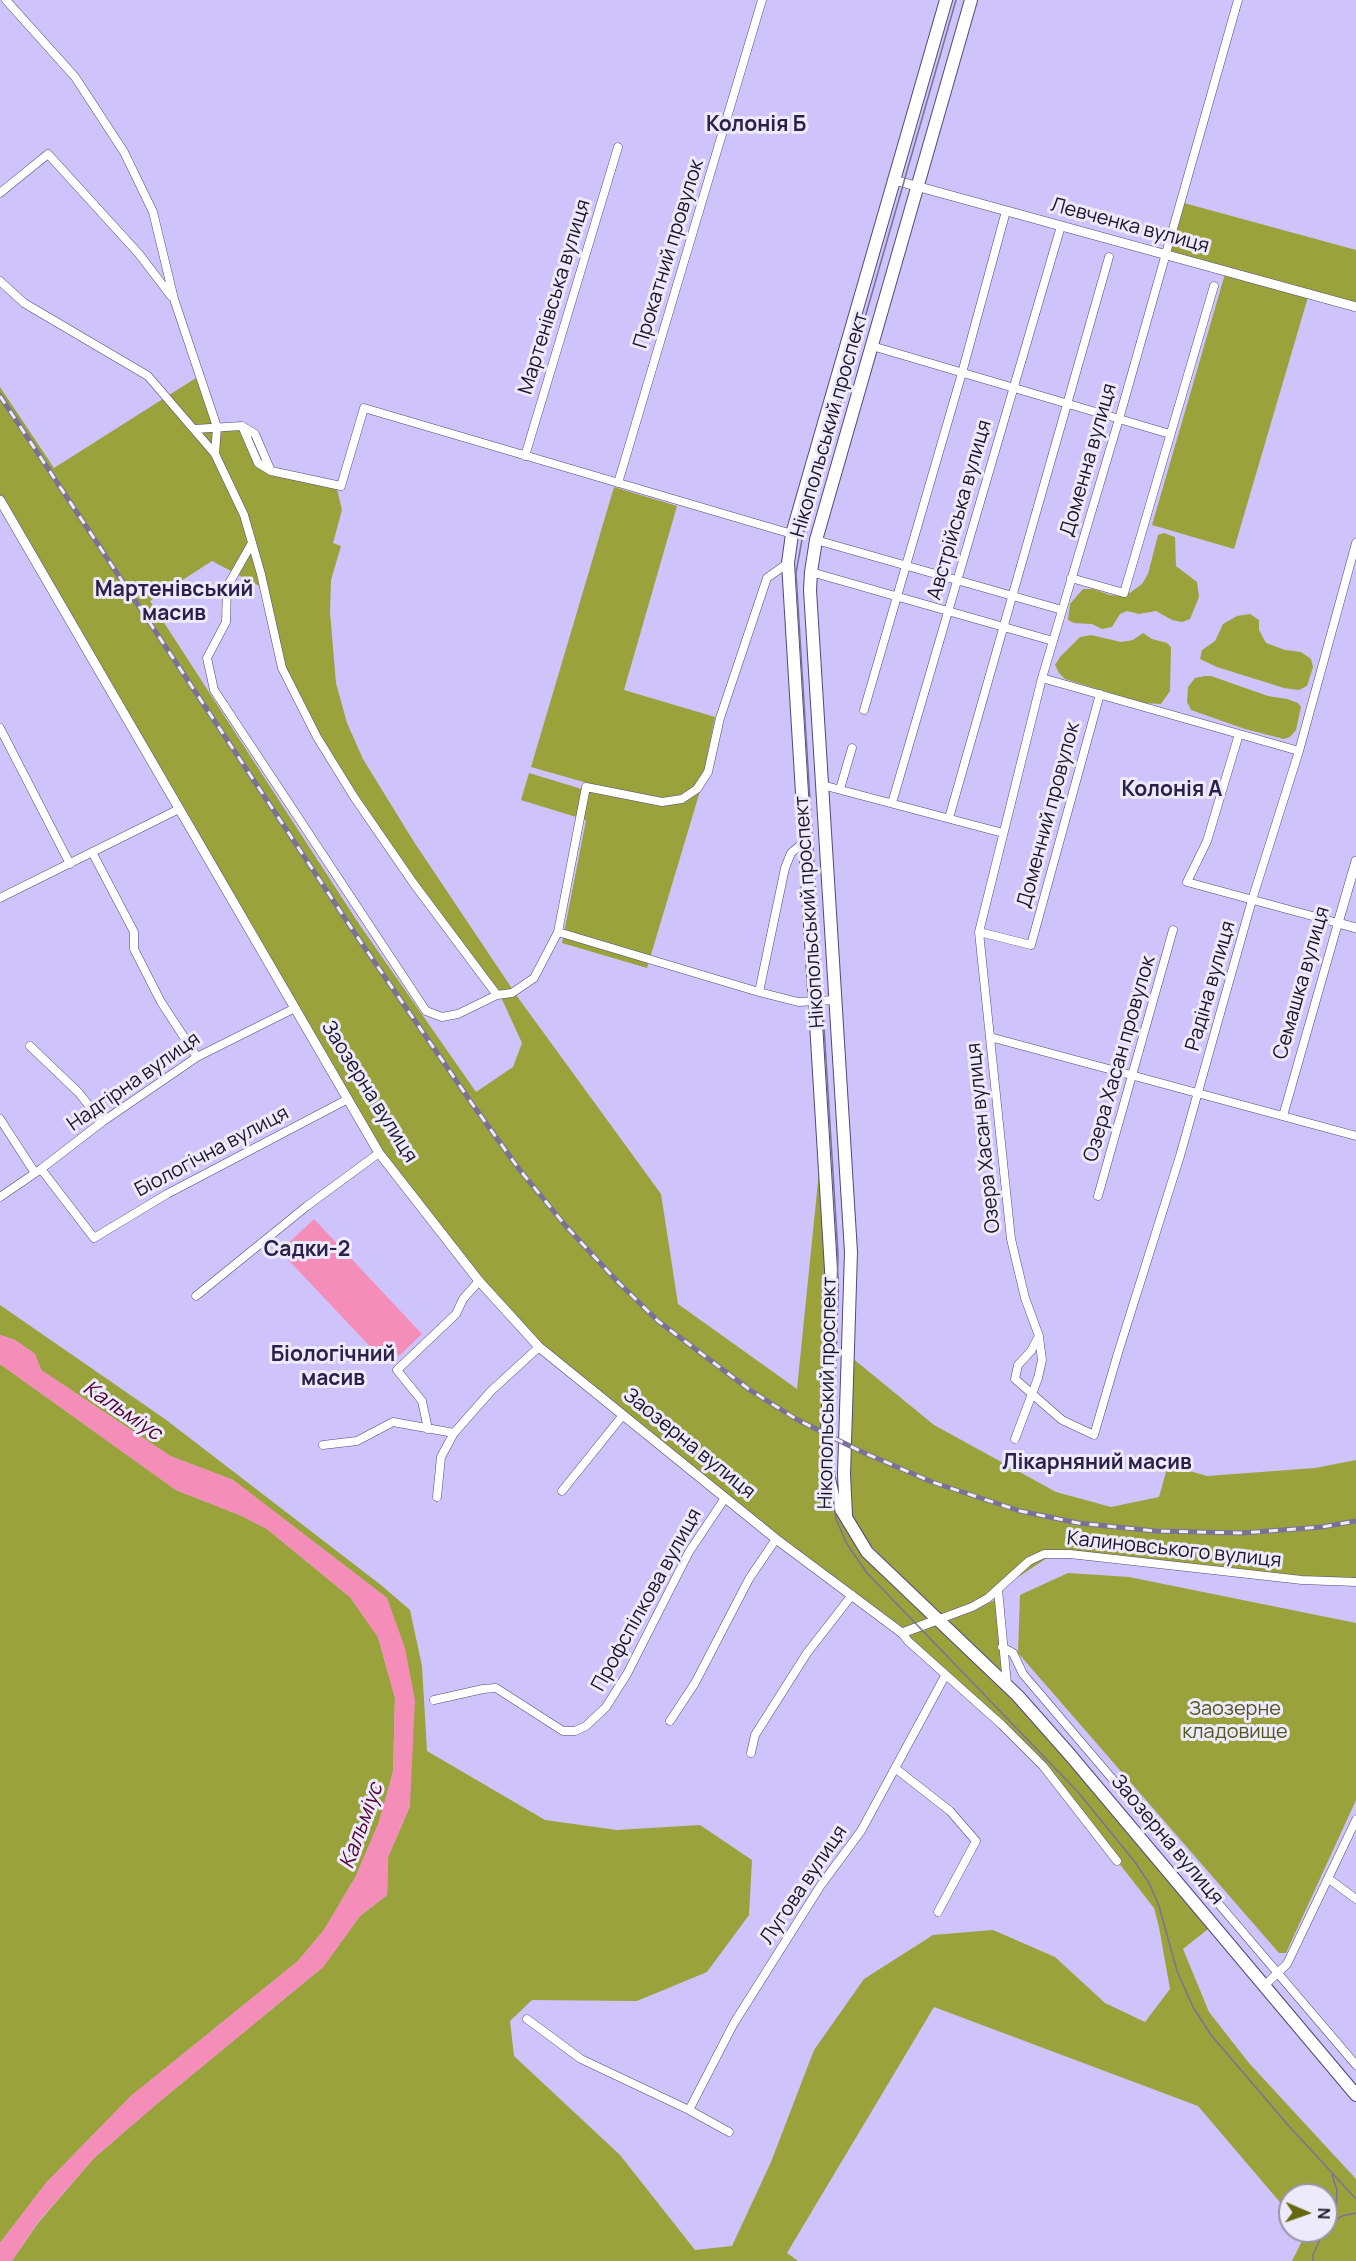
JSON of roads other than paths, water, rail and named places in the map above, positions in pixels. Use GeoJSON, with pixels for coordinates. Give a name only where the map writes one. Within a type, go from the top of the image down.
{"type":"FeatureCollection","features":[{"type":"Feature","properties":{"kind":"main road","name":"Нікопольський проспект"},"geometry":{"type":"LineString","coordinates":[[847,1520],[833,1496],[826,1465],[832,1286],[788,564],[792,534],[946,0]]}},
{"type":"Feature","properties":{"kind":"main road","name":"Нікопольський проспект"},"geometry":{"type":"LineString","coordinates":[[847,1520],[844,1474],[851,1252],[810,590],[811,572],[816,540],[972,0]]}},
{"type":"Feature","properties":{"kind":"main road"},"geometry":{"type":"LineString","coordinates":[[800,779],[822,785]]}},
{"type":"Feature","properties":{"kind":"main road","name":"Заозерна вулиця"},"geometry":{"type":"LineString","coordinates":[[847,1520],[877,1564],[1007,1684],[1071,1756],[1356,2095]]}},
{"type":"Feature","properties":{"kind":"street"},"geometry":{"type":"LineString","coordinates":[[6,0],[75,77],[124,152],[153,212],[174,299],[217,427],[215,454]]}},
{"type":"Feature","properties":{"kind":"street","name":"Прокатний провулок"},"geometry":{"type":"LineString","coordinates":[[618,483],[762,0]]}},
{"type":"Feature","properties":{"kind":"street","name":"Доменна вулиця"},"geometry":{"type":"LineString","coordinates":[[979,932],[1042,678],[1119,419],[1238,0]]}},
{"type":"Feature","properties":{"kind":"street","name":"Мартенівська вулиця"},"geometry":{"type":"LineString","coordinates":[[525,456],[618,147]]}},
{"type":"Feature","properties":{"kind":"street"},"geometry":{"type":"LineString","coordinates":[[0,193],[48,153],[139,254],[174,299]]}},
{"type":"Feature","properties":{"kind":"street","name":"Левченка вулиця"},"geometry":{"type":"LineString","coordinates":[[894,180],[1356,307]]}},
{"type":"Feature","properties":{"kind":"street"},"geometry":{"type":"LineString","coordinates":[[864,710],[962,374],[1006,211]]}},
{"type":"Feature","properties":{"kind":"street","name":"Австрійська вулиця"},"geometry":{"type":"LineString","coordinates":[[892,803],[1061,226]]}},
{"type":"Feature","properties":{"kind":"street"},"geometry":{"type":"LineString","coordinates":[[949,818],[1108,257]]}},
{"type":"Feature","properties":{"kind":"street"},"geometry":{"type":"LineString","coordinates":[[0,281],[24,303],[148,376],[215,454],[244,514],[282,668],[317,737],[354,797],[414,884],[497,995]]}},
{"type":"Feature","properties":{"kind":"street"},"geometry":{"type":"LineString","coordinates":[[1071,578],[1124,593],[1214,286]]}},
{"type":"Feature","properties":{"kind":"street"},"geometry":{"type":"LineString","coordinates":[[872,346],[1170,434]]}},
{"type":"Feature","properties":{"kind":"street"},"geometry":{"type":"LineString","coordinates":[[195,429],[242,426],[255,434],[271,471],[341,486],[364,408],[792,534]]}},
{"type":"Feature","properties":{"kind":"street","name":"Заозерна вулиця"},"geometry":{"type":"LineString","coordinates":[[0,500],[379,1153],[479,1281],[539,1347],[776,1539],[902,1633],[945,1677],[1002,1725],[1043,1766],[1117,1861]]}},
{"type":"Feature","properties":{"kind":"street"},"geometry":{"type":"LineString","coordinates":[[816,540],[1062,610]]}},
{"type":"Feature","properties":{"kind":"street"},"geometry":{"type":"LineString","coordinates":[[252,543],[227,587],[226,622],[207,658],[214,690],[426,1011],[442,1017],[458,1014],[497,995],[512,993],[534,978],[558,932],[586,787],[662,802],[682,799],[697,789],[708,772],[720,718],[767,578],[788,564]]}},
{"type":"Feature","properties":{"kind":"street","name":"Радіна вулиця"},"geometry":{"type":"LineString","coordinates":[[1032,1394],[1062,1420],[1094,1436],[1198,1093],[1252,900],[1299,751],[1356,543]]}},
{"type":"Feature","properties":{"kind":"street"},"geometry":{"type":"LineString","coordinates":[[811,572],[1053,641]]}},
{"type":"Feature","properties":{"kind":"street"},"geometry":{"type":"LineString","coordinates":[[1042,678],[1299,751]]}},
{"type":"Feature","properties":{"kind":"street","name":"Доменний провулок"},"geometry":{"type":"LineString","coordinates":[[979,932],[1031,945],[1100,694]]}},
{"type":"Feature","properties":{"kind":"street"},"geometry":{"type":"LineString","coordinates":[[0,728],[70,864]]}},
{"type":"Feature","properties":{"kind":"street"},"geometry":{"type":"LineString","coordinates":[[1239,734],[1207,841],[1187,882],[1356,928]]}},
{"type":"Feature","properties":{"kind":"street"},"geometry":{"type":"LineString","coordinates":[[840,789],[852,748]]}},
{"type":"Feature","properties":{"kind":"street"},"geometry":{"type":"LineString","coordinates":[[822,785],[1003,832]]}},
{"type":"Feature","properties":{"kind":"street"},"geometry":{"type":"LineString","coordinates":[[0,898],[179,809]]}},
{"type":"Feature","properties":{"kind":"street"},"geometry":{"type":"LineString","coordinates":[[759,992],[785,868],[791,853],[804,842]]}},
{"type":"Feature","properties":{"kind":"street"},"geometry":{"type":"LineString","coordinates":[[92,852],[134,932],[134,950],[157,994],[197,1057]]}},
{"type":"Feature","properties":{"kind":"street","name":"Семашка вулиця"},"geometry":{"type":"LineString","coordinates":[[1283,1116],[1356,861]]}},
{"type":"Feature","properties":{"kind":"street","name":"Озера Хасан провулок"},"geometry":{"type":"LineString","coordinates":[[1098,1196],[1173,930]]}},
{"type":"Feature","properties":{"kind":"street"},"geometry":{"type":"LineString","coordinates":[[558,932],[789,1001],[835,1000]]}},
{"type":"Feature","properties":{"kind":"street","name":"Озера Хасан вулиця"},"geometry":{"type":"LineString","coordinates":[[979,932],[1011,1239],[1025,1298],[1039,1336],[1042,1360],[1015,1439]]}},
{"type":"Feature","properties":{"kind":"street","name":"Надгірна вулиця"},"geometry":{"type":"LineString","coordinates":[[0,1197],[102,1122],[197,1057],[295,1008]]}},
{"type":"Feature","properties":{"kind":"street"},"geometry":{"type":"LineString","coordinates":[[990,1037],[1356,1136]]}},
{"type":"Feature","properties":{"kind":"street"},"geometry":{"type":"LineString","coordinates":[[30,1046],[79,1093],[102,1122]]}},
{"type":"Feature","properties":{"kind":"street","name":"Біологічна вулиця"},"geometry":{"type":"LineString","coordinates":[[38,1171],[94,1238],[167,1194],[348,1099]]}},
{"type":"Feature","properties":{"kind":"street"},"geometry":{"type":"LineString","coordinates":[[0,1119],[38,1171]]}},
{"type":"Feature","properties":{"kind":"street"},"geometry":{"type":"LineString","coordinates":[[196,1296],[307,1206],[379,1153]]}},
{"type":"Feature","properties":{"kind":"street"},"geometry":{"type":"LineString","coordinates":[[428,1429],[422,1401],[397,1370],[456,1314],[463,1299],[479,1281]]}},
{"type":"Feature","properties":{"kind":"street"},"geometry":{"type":"LineString","coordinates":[[1032,1394],[1018,1384],[1015,1372],[1039,1336]]}},
{"type":"Feature","properties":{"kind":"street"},"geometry":{"type":"LineString","coordinates":[[437,1497],[441,1457],[454,1433],[491,1391],[539,1347]]}},
{"type":"Feature","properties":{"kind":"street"},"geometry":{"type":"LineString","coordinates":[[562,1491],[623,1415]]}},
{"type":"Feature","properties":{"kind":"street"},"geometry":{"type":"LineString","coordinates":[[323,1445],[357,1441],[393,1422],[454,1433]]}},
{"type":"Feature","properties":{"kind":"street","name":"Профспілкова вулиця"},"geometry":{"type":"LineString","coordinates":[[434,1700],[496,1688],[563,1731],[575,1731],[586,1726],[606,1707],[627,1674],[689,1552],[725,1498]]}},
{"type":"Feature","properties":{"kind":"street"},"geometry":{"type":"LineString","coordinates":[[670,1720],[695,1683],[749,1580],[776,1539]]}},
{"type":"Feature","properties":{"kind":"street","name":"Калиновського вулиця"},"geometry":{"type":"LineString","coordinates":[[937,1620],[972,1607],[988,1598],[1029,1561],[1044,1554],[1059,1553],[1302,1580],[1356,1582]]}},
{"type":"Feature","properties":{"kind":"street"},"geometry":{"type":"LineString","coordinates":[[998,1590],[1007,1684]]}},
{"type":"Feature","properties":{"kind":"street"},"geometry":{"type":"LineString","coordinates":[[752,1753],[755,1735],[807,1653],[852,1595]]}},
{"type":"Feature","properties":{"kind":"street"},"geometry":{"type":"LineString","coordinates":[[902,1633],[937,1620]]}},
{"type":"Feature","properties":{"kind":"street"},"geometry":{"type":"LineString","coordinates":[[1002,1647],[1013,1653],[1023,1674],[1356,2066]]}},
{"type":"Feature","properties":{"kind":"street","name":"Лугова вулиця"},"geometry":{"type":"LineString","coordinates":[[689,2110],[734,2023],[821,1886],[861,1831],[945,1677]]}},
{"type":"Feature","properties":{"kind":"street"},"geometry":{"type":"LineString","coordinates":[[894,1768],[950,1811],[976,1841],[938,1911]]}},
{"type":"Feature","properties":{"kind":"street"},"geometry":{"type":"LineString","coordinates":[[1264,1986],[1287,1964],[1356,1820]]}},
{"type":"Feature","properties":{"kind":"street"},"geometry":{"type":"LineString","coordinates":[[1329,1879],[1356,1899]]}},
{"type":"Feature","properties":{"kind":"street"},"geometry":{"type":"LineString","coordinates":[[527,2019],[581,2059],[689,2110],[729,2132]]}},
{"type":"Feature","properties":{"kind":"tram line"},"geometry":{"type":"LineString","coordinates":[[956,0],[803,534],[796,573],[838,1254],[832,1468],[836,1519],[847,1544],[867,1573],[1078,1792],[1135,1862],[1149,1883],[1159,1906],[1177,1971],[1193,2007],[1211,2035],[1288,2125],[1356,2199]]}},
{"type":"Feature","properties":{"kind":"tram line"},"geometry":{"type":"LineString","coordinates":[[1332,2175],[1335,2183]]}},
{"type":"Feature","properties":{"kind":"tram line"},"geometry":{"type":"LineString","coordinates":[[1338,2219],[1356,2213]]}},
{"type":"Feature","properties":{"kind":"tram line"},"geometry":{"type":"LineString","coordinates":[[1313,2261],[1318,2243]]}},
{"type":"Feature","properties":{"kind":"railway"},"geometry":{"type":"LineString","coordinates":[[0,396],[356,935],[473,1105],[519,1169],[565,1225],[658,1321],[750,1390],[796,1419],[860,1451],[932,1482],[1020,1511],[1078,1523],[1155,1531],[1242,1533],[1322,1527],[1356,1521]]}},
{"type":"Feature","properties":{"kind":"district","name":"Колонія Б"},"geometry":{"type":"Point","coordinates":[756,125]}},
{"type":"Feature","properties":{"kind":"district","name":"Мартенівський масив"},"geometry":{"type":"Point","coordinates":[174,602]}},
{"type":"Feature","properties":{"kind":"district","name":"Колонія А"},"geometry":{"type":"Point","coordinates":[1172,790]}},
{"type":"Feature","properties":{"kind":"district","name":"Садки-2"},"geometry":{"type":"Point","coordinates":[307,1250]}},
{"type":"Feature","properties":{"kind":"district","name":"Біологічний масив"},"geometry":{"type":"Point","coordinates":[333,1367]}},
{"type":"Feature","properties":{"kind":"district","name":"Лікарняний масив"},"geometry":{"type":"Point","coordinates":[1097,1463]}},
{"type":"Feature","properties":{"kind":"water label","name":"Кальміус"},"geometry":{"type":"Point","coordinates":[122,1411]}},
{"type":"Feature","properties":{"kind":"water label","name":"Кальміус"},"geometry":{"type":"Point","coordinates":[362,1826]}},
{"type":"Feature","properties":{"kind":"park label","name":"Заозерне кладовище"},"geometry":{"type":"Point","coordinates":[1235,1720]}}]}
